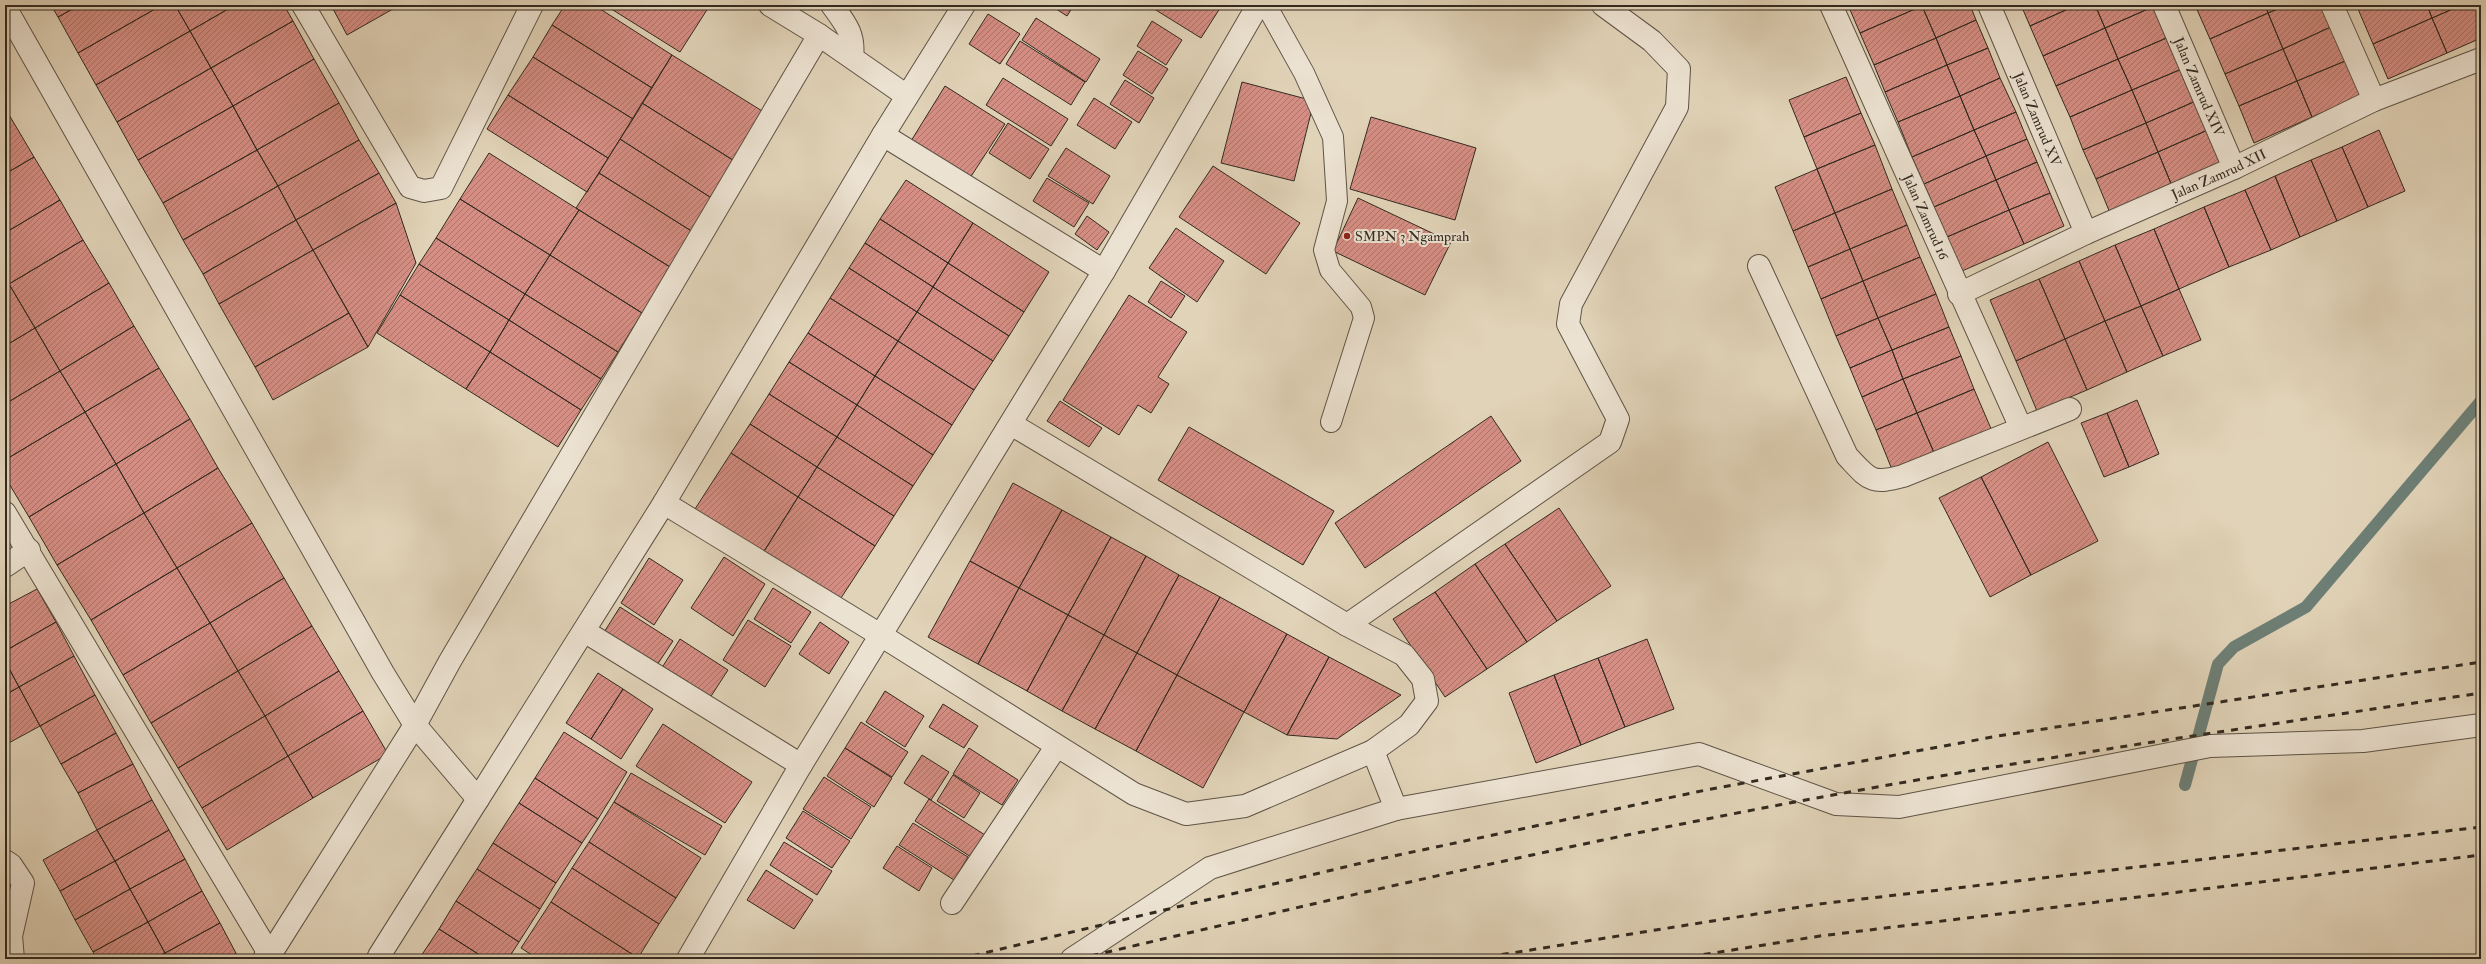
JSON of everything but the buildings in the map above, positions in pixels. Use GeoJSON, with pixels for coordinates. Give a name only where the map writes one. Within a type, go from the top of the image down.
{"type":"FeatureCollection","features":[{"type":"Feature","properties":{"kind":"street"},"geometry":{"type":"LineString","coordinates":[[303,5],[410,187],[424,191],[441,188],[532,5]]}},
{"type":"Feature","properties":{"kind":"street"},"geometry":{"type":"LineString","coordinates":[[770,5],[852,57],[906,96]]}},
{"type":"Feature","properties":{"kind":"street"},"geometry":{"type":"LineString","coordinates":[[832,5],[847,26],[854,43],[852,57]]}},
{"type":"Feature","properties":{"kind":"street"},"geometry":{"type":"LineString","coordinates":[[379,956],[664,503],[906,96],[964,5]]}},
{"type":"Feature","properties":{"kind":"street"},"geometry":{"type":"LineString","coordinates":[[688,959],[801,765],[882,636],[1104,271],[1258,5]]}},
{"type":"Feature","properties":{"kind":"street"},"geometry":{"type":"LineString","coordinates":[[1347,625],[1610,442],[1618,419],[1568,324],[1572,304],[1677,106],[1679,69],[1652,41],[1603,5]]}},
{"type":"Feature","properties":{"kind":"street","name":"Jalan Zamrud 16"},"geometry":{"type":"LineString","coordinates":[[1831,5],[1959,294],[2021,428]]}},
{"type":"Feature","properties":{"kind":"street","name":"Jalan Zamrud XV"},"geometry":{"type":"LineString","coordinates":[[1989,5],[2086,233]]}},
{"type":"Feature","properties":{"kind":"street","name":"Jalan Zamrud XIV"},"geometry":{"type":"LineString","coordinates":[[2164,5],[2234,168]]}},
{"type":"Feature","properties":{"kind":"street"},"geometry":{"type":"LineString","coordinates":[[2332,5],[2374,100]]}},
{"type":"Feature","properties":{"kind":"street"},"geometry":{"type":"LineString","coordinates":[[5,7],[383,673],[415,725],[478,799]]}},
{"type":"Feature","properties":{"kind":"street"},"geometry":{"type":"LineString","coordinates":[[5,513],[29,550],[267,957],[415,725],[450,661],[819,35]]}},
{"type":"Feature","properties":{"kind":"street","name":"Jalan Zamrud XII"},"geometry":{"type":"LineString","coordinates":[[1959,294],[2086,233],[2234,168],[2374,100],[2481,59]]}},
{"type":"Feature","properties":{"kind":"street"},"geometry":{"type":"LineString","coordinates":[[883,136],[1104,271]]}},
{"type":"Feature","properties":{"kind":"street"},"geometry":{"type":"LineString","coordinates":[[1759,266],[1847,456],[1869,479],[1885,481],[1903,476],[2070,409]]}},
{"type":"Feature","properties":{"kind":"street"},"geometry":{"type":"LineString","coordinates":[[664,503],[882,636],[1056,747],[1134,794],[1186,814],[1245,806],[1373,751],[1408,725],[1427,701],[1422,679],[1404,655],[1347,625],[1010,424]]}},
{"type":"Feature","properties":{"kind":"street"},"geometry":{"type":"LineString","coordinates":[[5,566],[29,550]]}},
{"type":"Feature","properties":{"kind":"street"},"geometry":{"type":"LineString","coordinates":[[584,631],[801,765]]}},
{"type":"Feature","properties":{"kind":"street"},"geometry":{"type":"LineString","coordinates":[[1072,959],[1210,868],[1396,809],[1699,754],[1836,804],[1899,807],[2210,746],[2363,741],[2481,725]]}},
{"type":"Feature","properties":{"kind":"street"},"geometry":{"type":"LineString","coordinates":[[952,903],[1056,747]]}},
{"type":"Feature","properties":{"kind":"street"},"geometry":{"type":"LineString","coordinates":[[1373,751],[1396,809]]}},
{"type":"Feature","properties":{"kind":"street"},"geometry":{"type":"LineString","coordinates":[[5,861],[12,865],[23,883],[8,940],[13,959]]}},
{"type":"Feature","properties":{"kind":"lane"},"geometry":{"type":"LineString","coordinates":[[1266,5],[1304,72],[1333,137],[1337,201],[1324,250],[1330,270],[1361,307],[1364,318],[1330,422]]}},
{"type":"Feature","properties":{"kind":"waterway"},"geometry":{"type":"LineString","coordinates":[[2185,785],[2218,664],[2234,647],[2306,607],[2481,401]]}},
{"type":"Feature","properties":{"kind":"railway"},"geometry":{"type":"LineString","coordinates":[[959,959],[1370,861],[1706,790],[1998,736],[2481,662]]}},
{"type":"Feature","properties":{"kind":"railway"},"geometry":{"type":"LineString","coordinates":[[1078,959],[1468,869],[1799,801],[1993,767],[2481,693]]}},
{"type":"Feature","properties":{"kind":"railway"},"geometry":{"type":"LineString","coordinates":[[1474,959],[1819,904],[2481,827]]}},
{"type":"Feature","properties":{"kind":"railway"},"geometry":{"type":"LineString","coordinates":[[1676,959],[1820,936],[2481,855]]}},
{"type":"Feature","properties":{"kind":"place","name":"SMPN 3 Ngamprah"},"geometry":{"type":"Point","coordinates":[1347,236]}}]}
